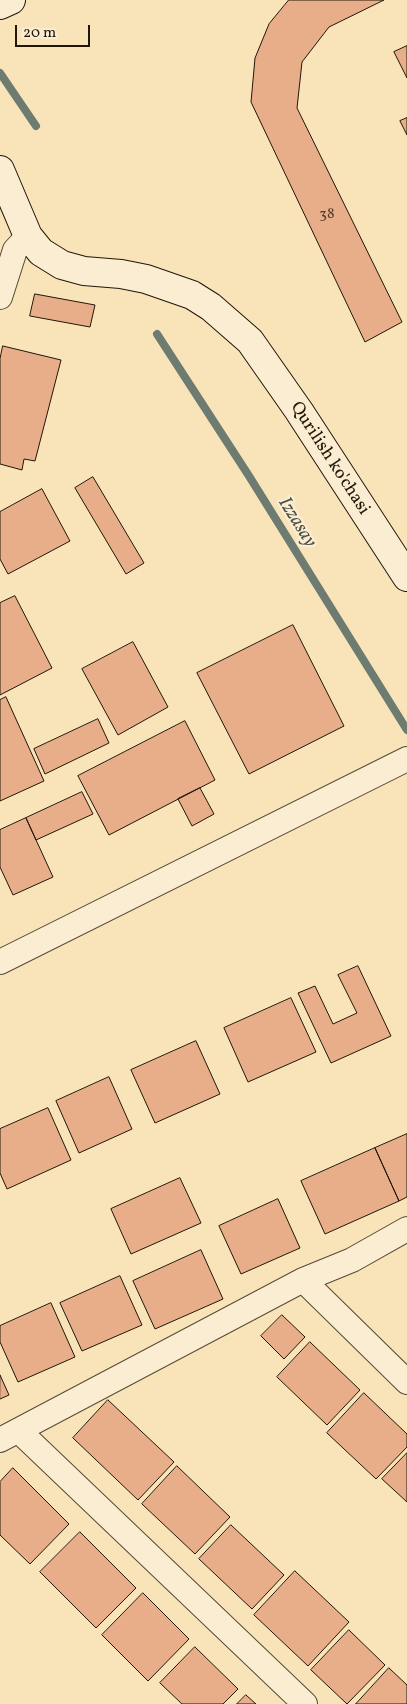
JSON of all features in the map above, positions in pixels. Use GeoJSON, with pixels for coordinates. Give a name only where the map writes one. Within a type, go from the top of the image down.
{"type":"FeatureCollection","features":[{"type":"Feature","properties":{"kind":"street"},"geometry":{"type":"LineString","coordinates":[[0,5],[11,0]]}},
{"type":"Feature","properties":{"kind":"street"},"geometry":{"type":"LineString","coordinates":[[0,170],[28,236],[15,250],[0,297]]}},
{"type":"Feature","properties":{"kind":"street","name":"Qurilish ko'chasi"},"geometry":{"type":"LineString","coordinates":[[28,236],[42,252],[62,265],[84,271],[146,278],[192,295],[211,307],[250,341],[407,577]]}},
{"type":"Feature","properties":{"kind":"street"},"geometry":{"type":"LineString","coordinates":[[0,962],[407,759]]}},
{"type":"Feature","properties":{"kind":"street"},"geometry":{"type":"LineString","coordinates":[[305,1704],[9,1435],[303,1280],[352,1260],[407,1230]]}},
{"type":"Feature","properties":{"kind":"street"},"geometry":{"type":"LineString","coordinates":[[303,1280],[407,1382]]}},
{"type":"Feature","properties":{"kind":"building"},"geometry":{"type":"Polygon","coordinates":[[[289,0],[384,0],[329,27],[302,62],[297,108],[402,322],[365,342],[251,102],[255,58],[269,24],[289,0]]]}},
{"type":"Feature","properties":{"kind":"building"},"geometry":{"type":"Polygon","coordinates":[[[407,46],[407,78],[394,52],[407,46]]]}},
{"type":"Feature","properties":{"kind":"building"},"geometry":{"type":"Polygon","coordinates":[[[407,118],[407,135],[400,121],[407,118]]]}},
{"type":"Feature","properties":{"kind":"building"},"geometry":{"type":"Polygon","coordinates":[[[35,294],[95,305],[90,327],[30,316],[35,294]]]}},
{"type":"Feature","properties":{"kind":"building"},"geometry":{"type":"Polygon","coordinates":[[[3,346],[61,360],[35,461],[24,459],[22,470],[0,464],[0,359],[3,346]]]}},
{"type":"Feature","properties":{"kind":"building"},"geometry":{"type":"Polygon","coordinates":[[[93,477],[144,563],[126,574],[75,488],[93,477]]]}},
{"type":"Feature","properties":{"kind":"building"},"geometry":{"type":"Polygon","coordinates":[[[42,489],[70,541],[8,574],[0,559],[0,512],[42,489]]]}},
{"type":"Feature","properties":{"kind":"building"},"geometry":{"type":"Polygon","coordinates":[[[15,596],[52,668],[0,695],[0,603],[15,596]]]}},
{"type":"Feature","properties":{"kind":"building"},"geometry":{"type":"Polygon","coordinates":[[[293,625],[344,726],[249,774],[197,673],[293,625]]]}},
{"type":"Feature","properties":{"kind":"building"},"geometry":{"type":"Polygon","coordinates":[[[133,642],[168,707],[118,735],[82,669],[133,642]]]}},
{"type":"Feature","properties":{"kind":"building"},"geometry":{"type":"Polygon","coordinates":[[[6,697],[44,781],[0,801],[0,700],[6,697]]]}},
{"type":"Feature","properties":{"kind":"building"},"geometry":{"type":"Polygon","coordinates":[[[98,719],[109,743],[45,774],[34,749],[98,719]]]}},
{"type":"Feature","properties":{"kind":"building"},"geometry":{"type":"Polygon","coordinates":[[[185,721],[215,780],[109,835],[78,776],[185,721]]]}},
{"type":"Feature","properties":{"kind":"building"},"geometry":{"type":"Polygon","coordinates":[[[200,788],[214,814],[192,826],[178,799],[200,788]]]}},
{"type":"Feature","properties":{"kind":"building"},"geometry":{"type":"Polygon","coordinates":[[[82,792],[93,814],[36,840],[26,818],[82,792]]]}},
{"type":"Feature","properties":{"kind":"building"},"geometry":{"type":"Polygon","coordinates":[[[26,818],[53,877],[13,895],[0,867],[0,830],[26,818]]]}},
{"type":"Feature","properties":{"kind":"building"},"geometry":{"type":"Polygon","coordinates":[[[358,966],[391,1036],[331,1063],[298,993],[315,986],[333,1024],[357,1013],[338,975],[358,966]]]}},
{"type":"Feature","properties":{"kind":"building"},"geometry":{"type":"Polygon","coordinates":[[[291,998],[316,1052],[248,1082],[224,1028],[291,998]]]}},
{"type":"Feature","properties":{"kind":"building"},"geometry":{"type":"Polygon","coordinates":[[[196,1041],[220,1094],[155,1123],[131,1070],[196,1041]]]}},
{"type":"Feature","properties":{"kind":"building"},"geometry":{"type":"Polygon","coordinates":[[[109,1077],[132,1129],[79,1153],[56,1101],[109,1077]]]}},
{"type":"Feature","properties":{"kind":"building"},"geometry":{"type":"Polygon","coordinates":[[[48,1108],[71,1160],[7,1189],[0,1173],[0,1129],[48,1108]]]}},
{"type":"Feature","properties":{"kind":"building"},"geometry":{"type":"Polygon","coordinates":[[[407,1134],[407,1197],[399,1201],[375,1148],[407,1134]]]}},
{"type":"Feature","properties":{"kind":"building"},"geometry":{"type":"Polygon","coordinates":[[[375,1148],[399,1201],[325,1234],[301,1181],[375,1148]]]}},
{"type":"Feature","properties":{"kind":"building"},"geometry":{"type":"Polygon","coordinates":[[[180,1178],[201,1223],[131,1254],[111,1209],[180,1178]]]}},
{"type":"Feature","properties":{"kind":"building"},"geometry":{"type":"Polygon","coordinates":[[[278,1199],[300,1248],[241,1274],[219,1226],[278,1199]]]}},
{"type":"Feature","properties":{"kind":"building"},"geometry":{"type":"Polygon","coordinates":[[[201,1250],[223,1299],[155,1329],[133,1281],[201,1250]]]}},
{"type":"Feature","properties":{"kind":"building"},"geometry":{"type":"Polygon","coordinates":[[[120,1276],[142,1325],[82,1351],[60,1303],[120,1276]]]}},
{"type":"Feature","properties":{"kind":"building"},"geometry":{"type":"Polygon","coordinates":[[[51,1303],[75,1357],[18,1382],[0,1342],[0,1326],[51,1303]]]}},
{"type":"Feature","properties":{"kind":"building"},"geometry":{"type":"Polygon","coordinates":[[[282,1315],[305,1337],[284,1359],[261,1336],[282,1315]]]}},
{"type":"Feature","properties":{"kind":"building"},"geometry":{"type":"Polygon","coordinates":[[[310,1342],[360,1390],[327,1425],[277,1377],[310,1342]]]}},
{"type":"Feature","properties":{"kind":"building"},"geometry":{"type":"Polygon","coordinates":[[[0,1375],[9,1395],[0,1399],[0,1375]]]}},
{"type":"Feature","properties":{"kind":"building"},"geometry":{"type":"Polygon","coordinates":[[[364,1393],[407,1434],[407,1447],[376,1479],[327,1433],[364,1393]]]}},
{"type":"Feature","properties":{"kind":"building"},"geometry":{"type":"Polygon","coordinates":[[[108,1400],[174,1462],[138,1500],[73,1438],[108,1400]]]}},
{"type":"Feature","properties":{"kind":"building"},"geometry":{"type":"Polygon","coordinates":[[[407,1453],[407,1502],[382,1479],[407,1453]]]}},
{"type":"Feature","properties":{"kind":"building"},"geometry":{"type":"Polygon","coordinates":[[[177,1466],[230,1517],[195,1554],[142,1504],[177,1466]]]}},
{"type":"Feature","properties":{"kind":"building"},"geometry":{"type":"Polygon","coordinates":[[[13,1468],[69,1524],[30,1564],[0,1535],[0,1482],[13,1468]]]}},
{"type":"Feature","properties":{"kind":"building"},"geometry":{"type":"Polygon","coordinates":[[[231,1525],[284,1575],[252,1609],[199,1559],[231,1525]]]}},
{"type":"Feature","properties":{"kind":"building"},"geometry":{"type":"Polygon","coordinates":[[[80,1532],[136,1588],[96,1628],[40,1572],[80,1532]]]}},
{"type":"Feature","properties":{"kind":"building"},"geometry":{"type":"Polygon","coordinates":[[[295,1571],[349,1622],[308,1666],[254,1615],[295,1571]]]}},
{"type":"Feature","properties":{"kind":"building"},"geometry":{"type":"Polygon","coordinates":[[[143,1593],[189,1639],[148,1681],[102,1635],[143,1593]]]}},
{"type":"Feature","properties":{"kind":"building"},"geometry":{"type":"Polygon","coordinates":[[[349,1630],[385,1665],[347,1704],[311,1670],[349,1630]]]}},
{"type":"Feature","properties":{"kind":"building"},"geometry":{"type":"Polygon","coordinates":[[[195,1647],[238,1689],[223,1704],[182,1704],[160,1683],[195,1647]]]}},
{"type":"Feature","properties":{"kind":"building"},"geometry":{"type":"Polygon","coordinates":[[[389,1668],[407,1685],[407,1704],[356,1704],[389,1668]]]}},
{"type":"Feature","properties":{"kind":"building"},"geometry":{"type":"Polygon","coordinates":[[[246,1695],[256,1704],[237,1704],[246,1695]]]}},
{"type":"Feature","properties":{"kind":"waterway","name":"Izzasay"},"geometry":{"type":"LineString","coordinates":[[0,73],[36,126]]}},
{"type":"Feature","properties":{"kind":"waterway","name":"Izzasay"},"geometry":{"type":"LineString","coordinates":[[157,334],[249,476],[407,730]]}}]}
